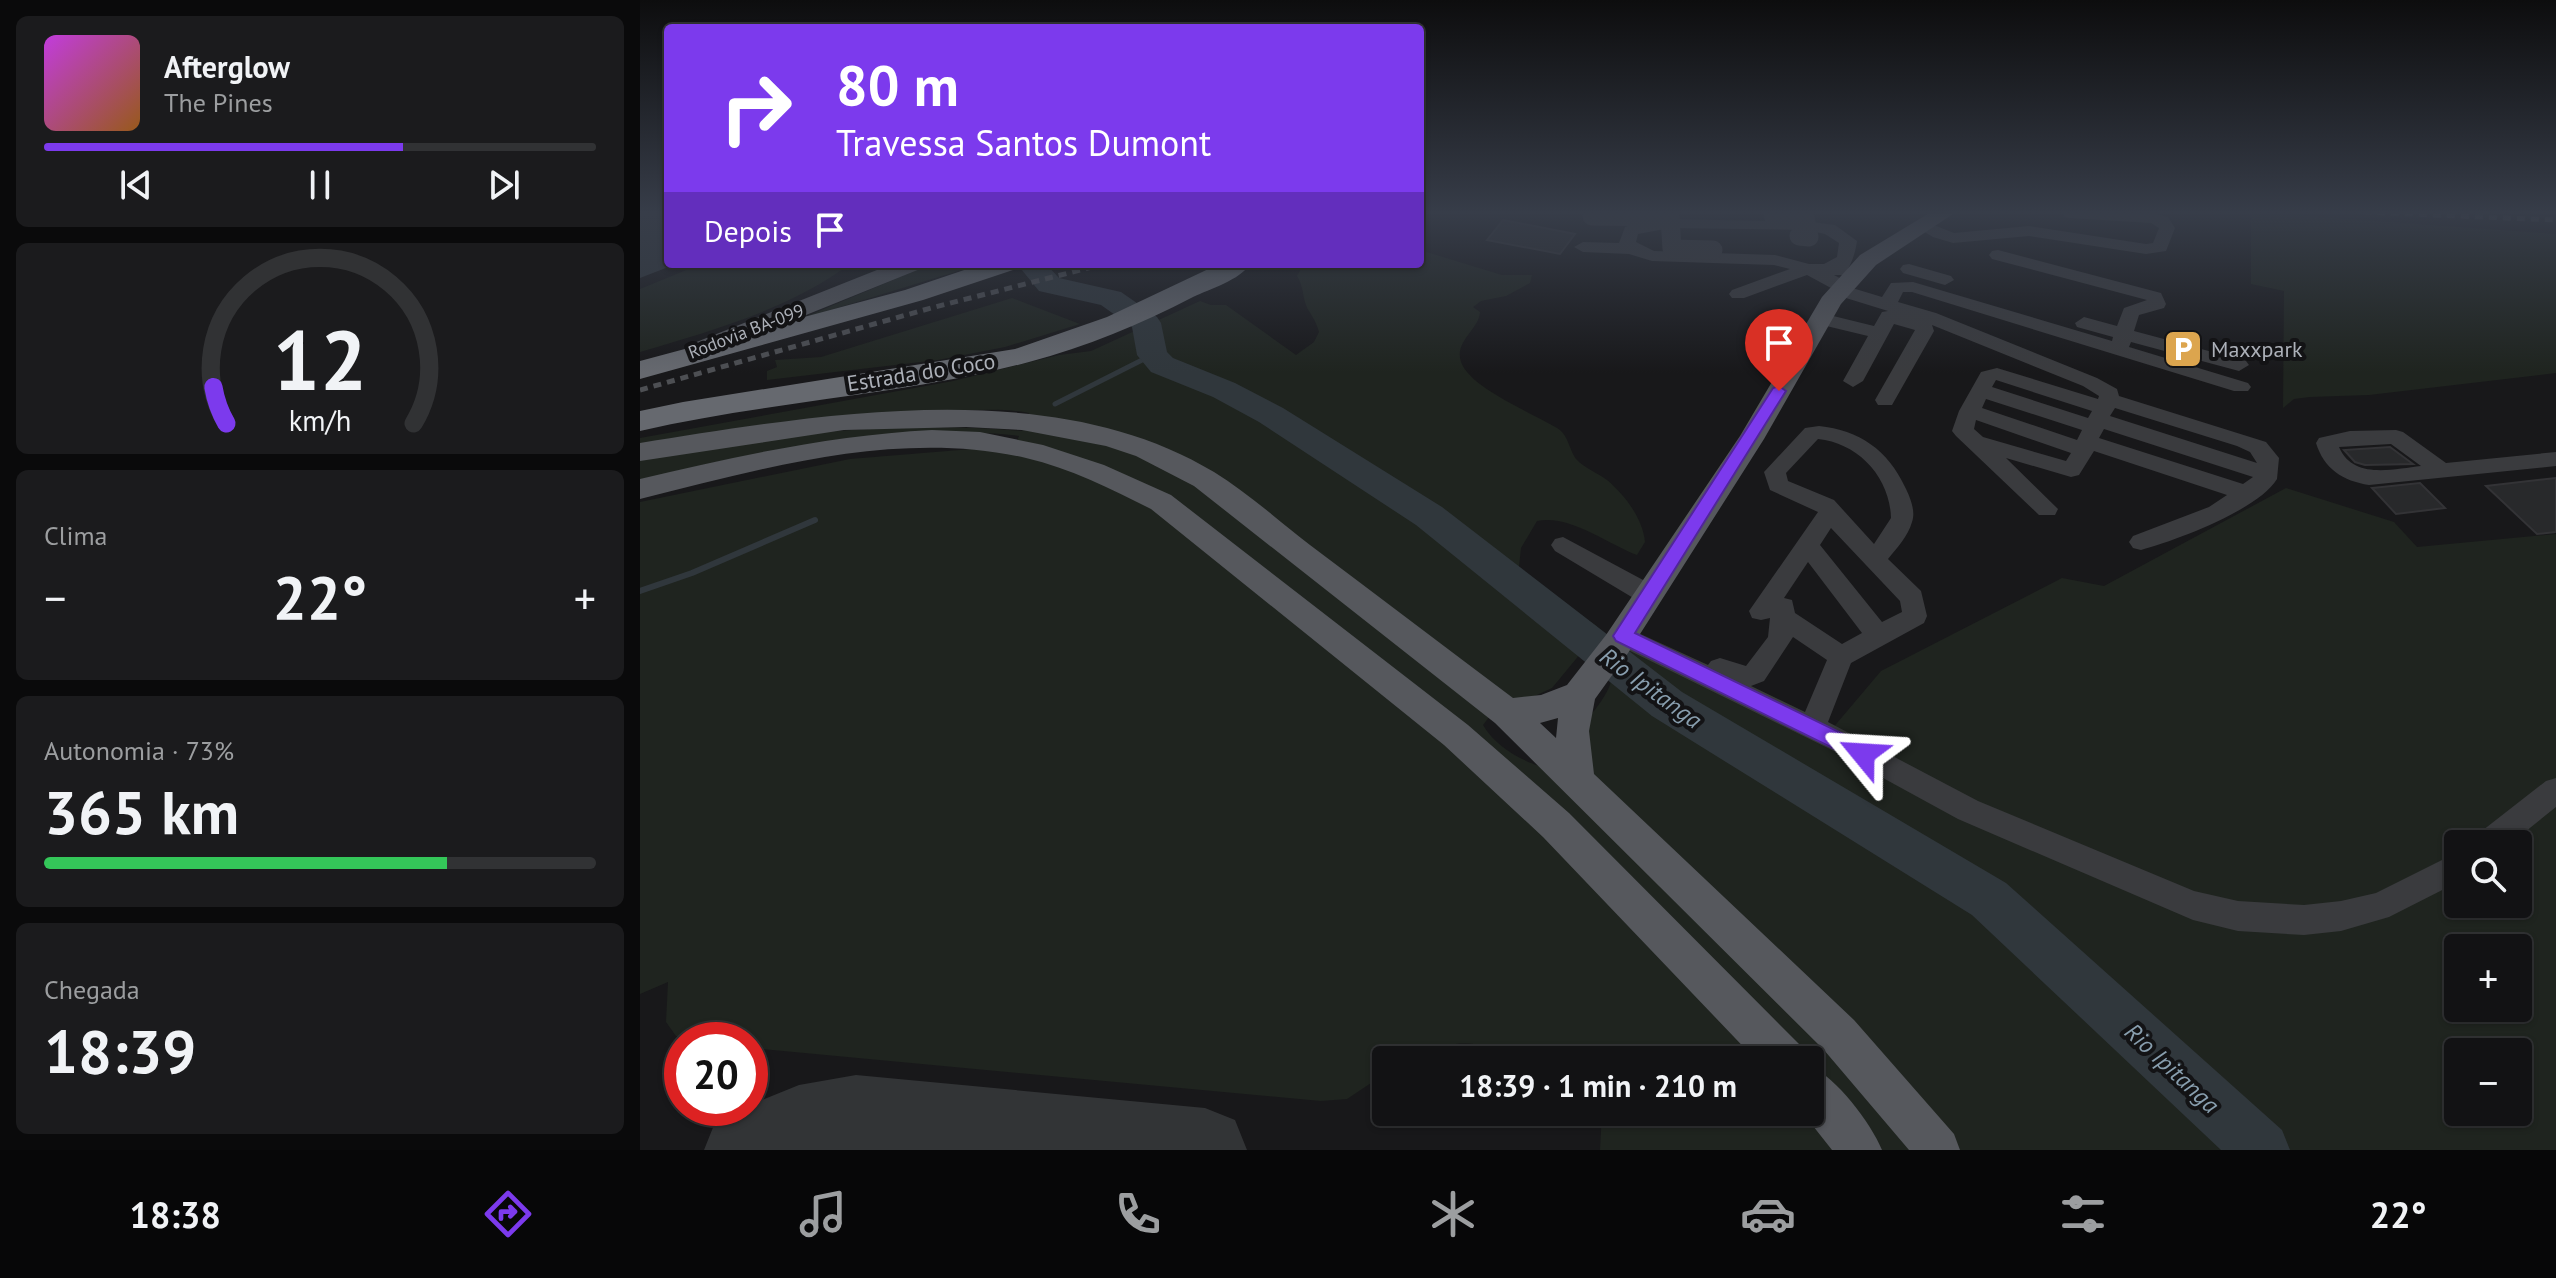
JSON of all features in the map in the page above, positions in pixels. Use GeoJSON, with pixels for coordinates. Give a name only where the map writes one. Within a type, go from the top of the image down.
{"type":"FeatureCollection","features":[{"type":"Feature","properties":{"kind":"highway"},"geometry":{"type":"LineString","coordinates":[[640,370],[914,295],[996,268]]}},
{"type":"Feature","properties":{"kind":"highway","name":"Estrada do Coco"},"geometry":{"type":"LineString","coordinates":[[640,421],[711,406],[991,363],[1108,326],[1230,268]]}},
{"type":"Feature","properties":{"kind":"main road"},"geometry":{"type":"LineString","coordinates":[[1577,778],[1572,731],[1582,690],[1620,640],[1751,439],[1842,280],[1859,266]]}},
{"type":"Feature","properties":{"kind":"main road","name":"Rodovia BA-099"},"geometry":{"type":"LineString","coordinates":[[667,361],[902,268]]}},
{"type":"Feature","properties":{"kind":"main road"},"geometry":{"type":"LineString","coordinates":[[640,452],[790,428],[899,420],[1022,422],[1111,438],[1145,450],[1204,479],[1507,713],[1839,1035],[1938,1150]]}},
{"type":"Feature","properties":{"kind":"main road"},"geometry":{"type":"LineString","coordinates":[[640,489],[847,447],[894,442],[970,441],[1024,448],[1109,476],[1161,502],[1478,755],[1556,825],[1771,1046]]}},
{"type":"Feature","properties":{"kind":"main road"},"geometry":{"type":"LineString","coordinates":[[1507,713],[1543,709],[1582,690]]}},
{"type":"Feature","properties":{"kind":"main road"},"geometry":{"type":"LineString","coordinates":[[1824,1105],[1860,1150]]}},
{"type":"Feature","properties":{"kind":"street"},"geometry":{"type":"LineString","coordinates":[[1796,266],[1842,280]]}},
{"type":"Feature","properties":{"kind":"street"},"geometry":{"type":"LineString","coordinates":[[1842,280],[1844,266]]}},
{"type":"Feature","properties":{"kind":"street"},"geometry":{"type":"LineString","coordinates":[[2038,266],[2155,297],[2157,304],[2131,312],[2121,343]]}},
{"type":"Feature","properties":{"kind":"street"},"geometry":{"type":"LineString","coordinates":[[1738,294],[1808,269],[1828,269],[1885,317]]}},
{"type":"Feature","properties":{"kind":"street"},"geometry":{"type":"LineString","coordinates":[[1909,269],[2241,387]]}},
{"type":"Feature","properties":{"kind":"street"},"geometry":{"type":"LineString","coordinates":[[1853,381],[1897,287],[1913,287],[2121,343],[2239,365]]}},
{"type":"Feature","properties":{"kind":"street"},"geometry":{"type":"LineString","coordinates":[[1860,308],[2090,382],[2109,392],[2097,425],[2073,469],[2067,470],[1971,441]]}},
{"type":"Feature","properties":{"kind":"street"},"geometry":{"type":"LineString","coordinates":[[1821,319],[1885,317],[1925,329],[1885,400]]}},
{"type":"Feature","properties":{"kind":"street"},"geometry":{"type":"LineString","coordinates":[[2047,509],[1963,431],[1969,411],[1989,374],[1997,374],[2097,425],[2248,494]]}},
{"type":"Feature","properties":{"kind":"street"},"geometry":{"type":"LineString","coordinates":[[1969,411],[2258,447],[2268,458],[2268,474],[2248,494],[2217,513],[2141,542]]}},
{"type":"Feature","properties":{"kind":"street"},"geometry":{"type":"LineString","coordinates":[[1812,728],[1841,656],[1915,616],[1916,611],[1912,598],[1830,513],[1826,506],[1778,485],[1774,476],[1815,432],[1871,453],[1902,504],[1901,525],[1875,559]]}},
{"type":"Feature","properties":{"kind":"street"},"geometry":{"type":"LineString","coordinates":[[2442,471],[2556,459]]}},
{"type":"Feature","properties":{"kind":"street"},"geometry":{"type":"LineString","coordinates":[[1720,668],[1742,678],[1755,674],[1780,639],[1772,615],[1781,583],[1830,513]]}},
{"type":"Feature","properties":{"kind":"street"},"geometry":{"type":"LineString","coordinates":[[1563,545],[1649,595]]}},
{"type":"Feature","properties":{"kind":"street"},"geometry":{"type":"LineString","coordinates":[[1808,546],[1880,637]]}},
{"type":"Feature","properties":{"kind":"street"},"geometry":{"type":"LineString","coordinates":[[1772,615],[1841,656]]}},
{"type":"Feature","properties":{"kind":"street"},"geometry":{"type":"LineString","coordinates":[[1620,640],[1812,728],[1968,810],[2193,905],[2238,916],[2304,920],[2341,916],[2378,907],[2444,874]]}},
{"type":"Feature","properties":{"kind":"street"},"geometry":{"type":"LineString","coordinates":[[2506,830],[2556,790]]}},
{"type":"Feature","properties":{"kind":"shaded area"},"geometry":{"type":"Polygon","coordinates":[[[640,266],[666,268],[640,278],[640,266]]]}},
{"type":"Feature","properties":{"kind":"shaded area"},"geometry":{"type":"Polygon","coordinates":[[[1471,266],[1502,275],[1532,275],[1530,283],[1506,296],[1481,301],[1473,307],[1480,312],[1479,318],[1461,348],[1461,362],[1467,372],[1489,391],[1561,431],[1576,459],[1607,480],[1626,500],[1637,516],[1645,542],[1637,555],[1575,526],[1549,520],[1537,521],[1521,548],[1519,567],[1532,584],[1597,626],[1595,636],[1552,688],[1489,717],[1483,725],[1509,751],[1542,767],[1597,707],[1611,681],[1611,671],[1629,648],[1821,742],[1881,671],[2062,578],[2104,586],[2286,488],[2394,522],[2417,547],[2556,534],[2556,1150],[1600,1150],[1601,1126],[1824,1126],[1824,1046],[1372,1046],[1372,1082],[1347,1099],[1321,1101],[768,1050],[768,1022],[666,1022],[668,982],[640,994],[640,502],[850,459],[984,448],[1013,450],[1019,436],[954,433],[858,439],[748,456],[640,480],[640,457],[735,442],[830,432],[926,427],[1022,431],[1029,413],[981,410],[858,415],[749,427],[640,445],[640,438],[953,381],[1059,355],[1091,351],[1200,301],[1226,305],[1296,355],[1314,342],[1319,332],[1297,276],[1302,268],[1471,266]]]}},
{"type":"Feature","properties":{"kind":"shaded area"},"geometry":{"type":"Polygon","coordinates":[[[2251,266],[2556,266],[2556,373],[2369,395],[2294,399],[2283,408],[2284,291],[2251,284],[2251,266]]]}},
{"type":"Feature","properties":{"kind":"shaded area"},"geometry":{"type":"Polygon","coordinates":[[[691,268],[844,268],[776,306],[722,327],[640,352],[640,289],[691,268]]]}},
{"type":"Feature","properties":{"kind":"shaded area"},"geometry":{"type":"Polygon","coordinates":[[[922,268],[968,268],[798,320],[922,268]]]}},
{"type":"Feature","properties":{"kind":"shaded area"},"geometry":{"type":"Polygon","coordinates":[[[1012,298],[1080,324],[1005,347],[938,360],[767,380],[767,371],[777,367],[775,360],[821,357],[1012,298]]]}},
{"type":"Feature","properties":{"kind":"building"},"geometry":{"type":"Polygon","coordinates":[[[2390,447],[2413,464],[2365,465],[2355,462],[2344,450],[2390,447]]]}},
{"type":"Feature","properties":{"kind":"building"},"geometry":{"type":"Polygon","coordinates":[[[2556,478],[2556,532],[2537,534],[2486,486],[2556,478]]]}},
{"type":"Feature","properties":{"kind":"building"},"geometry":{"type":"Polygon","coordinates":[[[2420,483],[2445,508],[2396,514],[2372,488],[2420,483]]]}},
{"type":"Feature","properties":{"kind":"waterway","name":"Rio Ipitanga"},"geometry":{"type":"LineString","coordinates":[[1034,268],[1049,285],[1111,298],[1146,323],[1152,355],[1162,365],[1224,390],[1271,415],[1429,516],[1667,704],[1989,899],[2262,1150]]}},
{"type":"Feature","properties":{"kind":"waterway"},"geometry":{"type":"LineString","coordinates":[[1055,404],[1152,355]]}},
{"type":"Feature","properties":{"kind":"waterway"},"geometry":{"type":"LineString","coordinates":[[640,591],[692,573],[815,520]]}},
{"type":"Feature","properties":{"kind":"taxiway"},"geometry":{"type":"LineString","coordinates":[[746,1150],[799,1127],[856,1116],[1205,1150]]}},
{"type":"Feature","properties":{"kind":"railway"},"geometry":{"type":"LineString","coordinates":[[640,390],[931,308],[1088,268]]}},
{"type":"Feature","properties":{"kind":"place","name":"Maxxpark"},"geometry":{"type":"Point","coordinates":[2183,349]}},
{"type":"Feature","properties":{"kind":"route"},"geometry":{"type":"LineString","coordinates":[[1779,391],[1623,636],[1863,754]]}}]}
